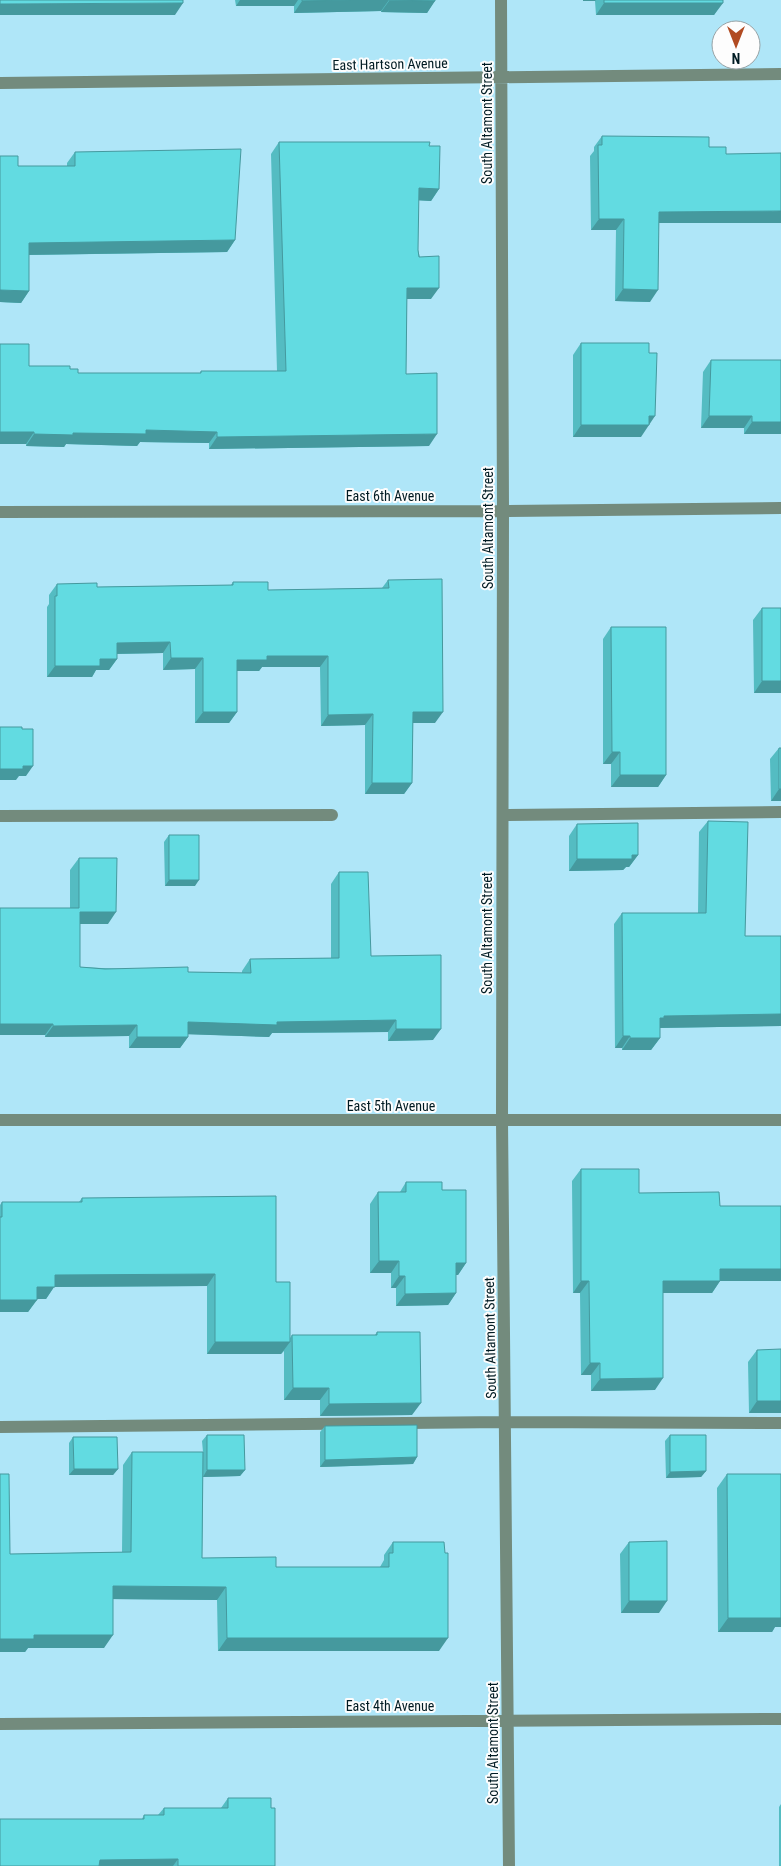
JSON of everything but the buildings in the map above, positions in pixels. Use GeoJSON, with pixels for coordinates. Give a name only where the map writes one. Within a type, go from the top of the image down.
{"type":"FeatureCollection","features":[{"type":"Feature","properties":{"kind":"street","name":"South Altamont Street"},"geometry":{"type":"LineString","coordinates":[[501,0],[503,78],[502,1121],[509,1866]]}},
{"type":"Feature","properties":{"kind":"street","name":"East Hartson Avenue"},"geometry":{"type":"LineString","coordinates":[[0,83],[781,74]]}},
{"type":"Feature","properties":{"kind":"street","name":"East 6th Avenue"},"geometry":{"type":"LineString","coordinates":[[0,512],[503,511],[781,508]]}},
{"type":"Feature","properties":{"kind":"street"},"geometry":{"type":"LineString","coordinates":[[503,815],[781,812]]}},
{"type":"Feature","properties":{"kind":"street"},"geometry":{"type":"LineString","coordinates":[[0,816],[332,815]]}},
{"type":"Feature","properties":{"kind":"street","name":"East 5th Avenue"},"geometry":{"type":"LineString","coordinates":[[0,1120],[781,1120]]}},
{"type":"Feature","properties":{"kind":"street"},"geometry":{"type":"LineString","coordinates":[[0,1428],[506,1422],[781,1423]]}},
{"type":"Feature","properties":{"kind":"street","name":"East 4th Avenue"},"geometry":{"type":"LineString","coordinates":[[0,1724],[781,1719]]}}]}
